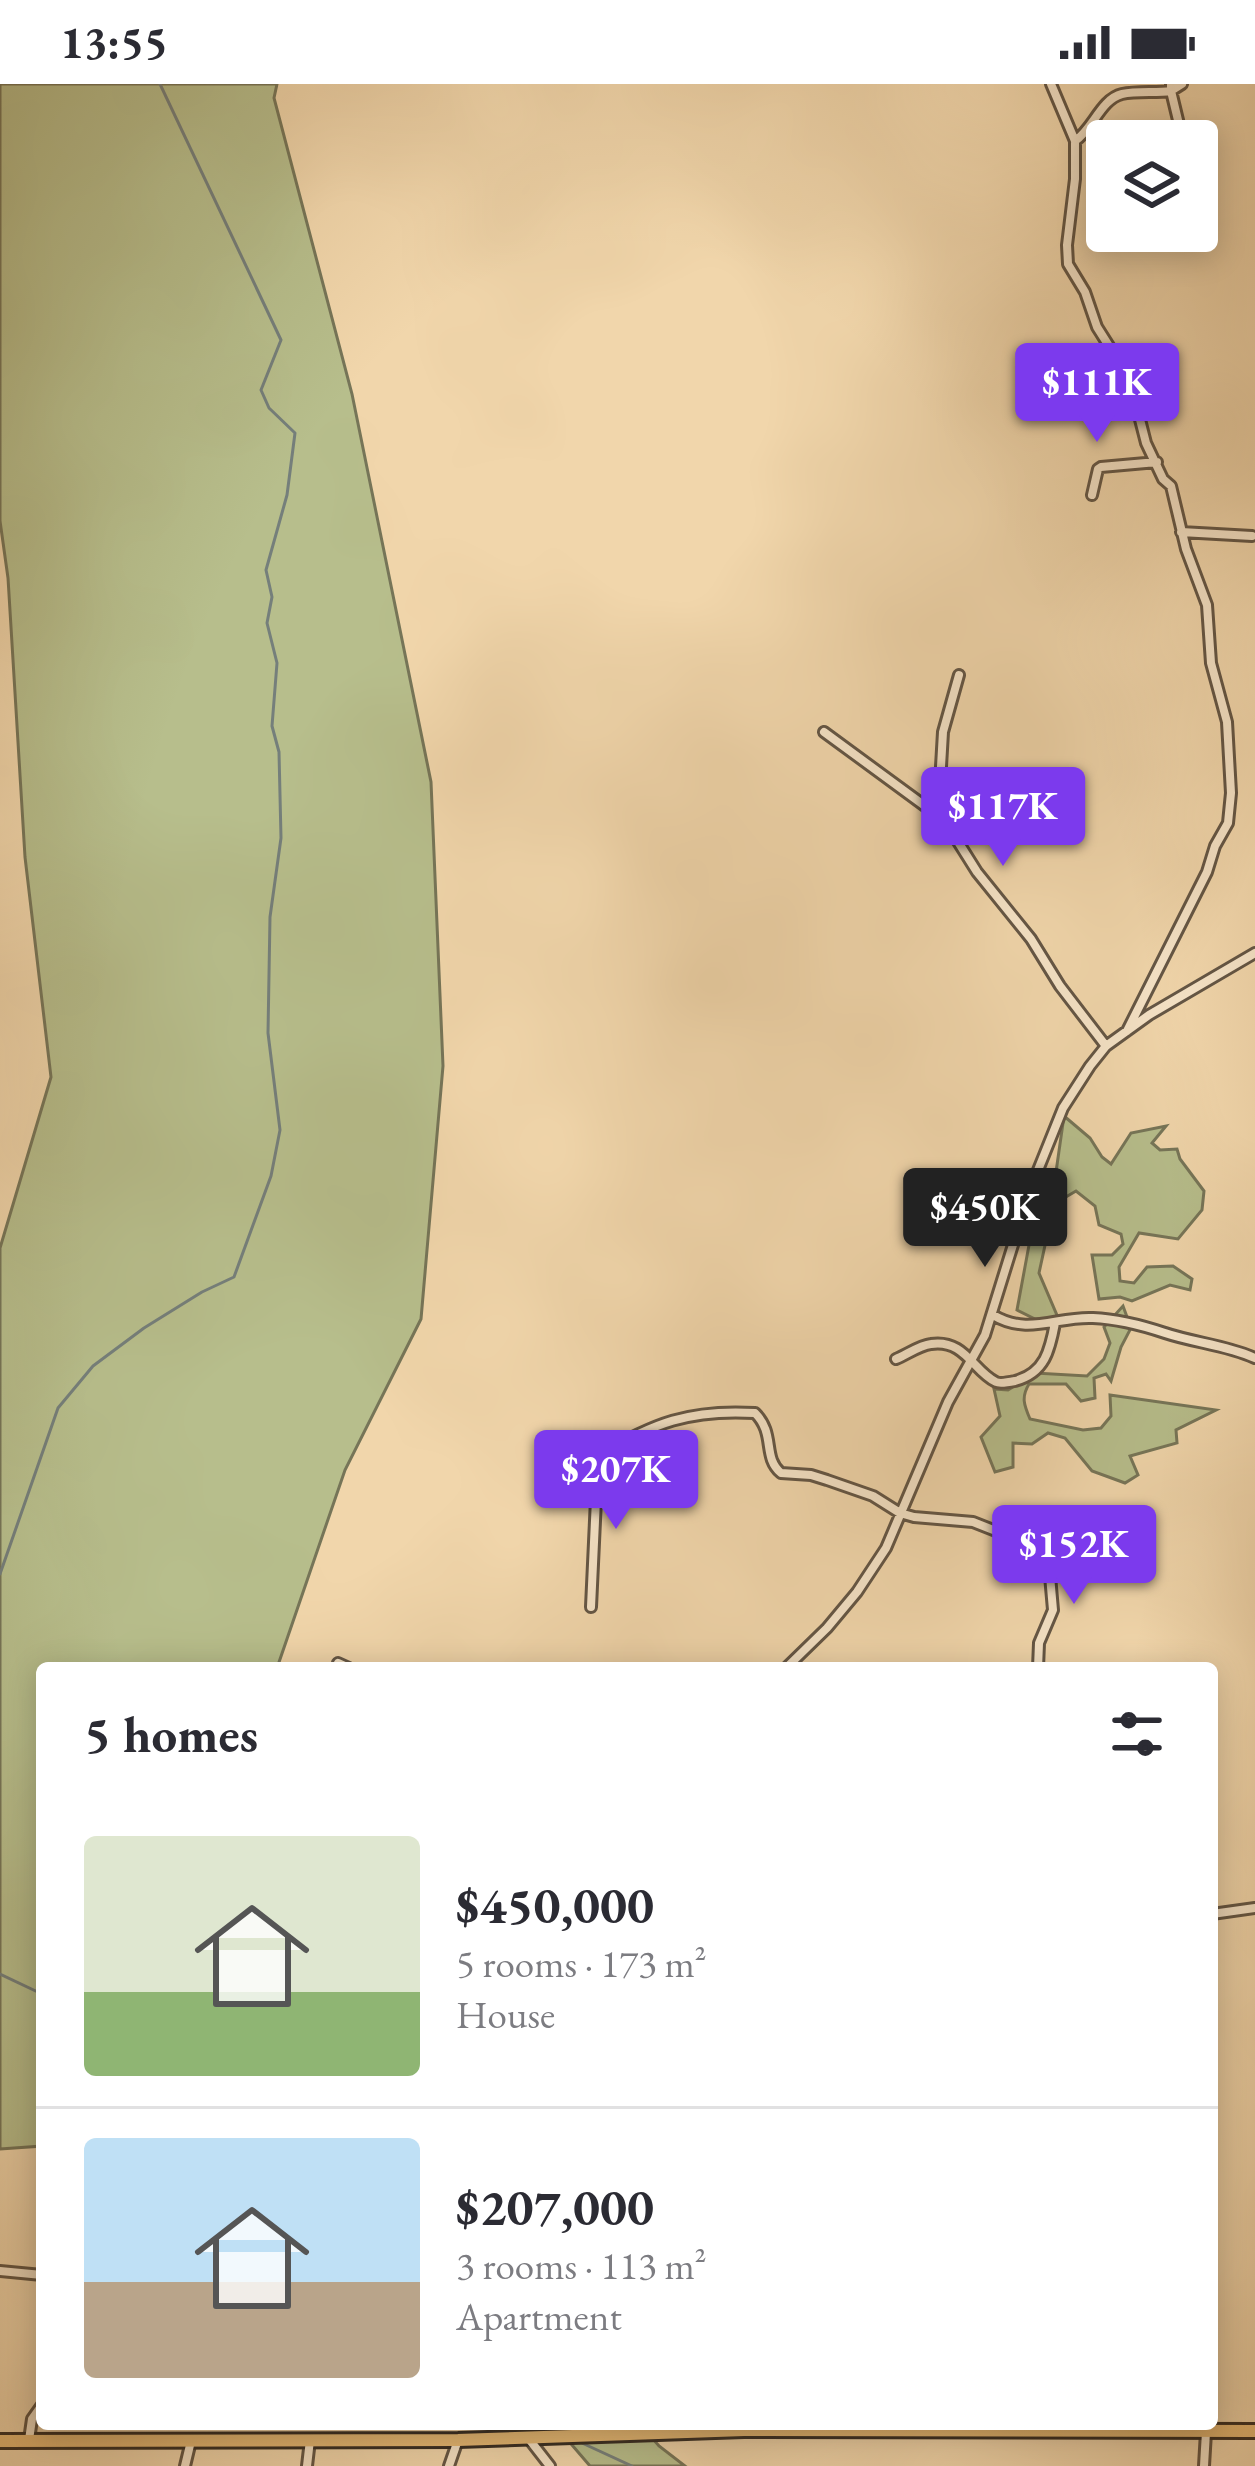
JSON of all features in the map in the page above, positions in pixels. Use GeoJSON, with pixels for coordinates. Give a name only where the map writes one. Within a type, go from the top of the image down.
{"type":"FeatureCollection","features":[{"type":"Feature","properties":{"kind":"main road"},"geometry":{"type":"LineString","coordinates":[[0,2441],[529,2439],[649,2430]]}},
{"type":"Feature","properties":{"kind":"main road"},"geometry":{"type":"LineString","coordinates":[[1185,2430],[1255,2431]]}},
{"type":"Feature","properties":{"kind":"street"},"geometry":{"type":"LineString","coordinates":[[1051,84],[1076,141],[1068,264],[1134,396],[1163,479],[1172,486],[1181,532],[1207,605],[1210,663],[1227,722],[1228,824],[1127,1031]]}},
{"type":"Feature","properties":{"kind":"street"},"geometry":{"type":"LineString","coordinates":[[1076,141],[1119,94],[1182,84]]}},
{"type":"Feature","properties":{"kind":"street"},"geometry":{"type":"LineString","coordinates":[[1171,87],[1178,120]]}},
{"type":"Feature","properties":{"kind":"street"},"geometry":{"type":"LineString","coordinates":[[1092,496],[1101,467],[1156,462]]}},
{"type":"Feature","properties":{"kind":"street"},"geometry":{"type":"LineString","coordinates":[[1181,532],[1252,536]]}},
{"type":"Feature","properties":{"kind":"street"},"geometry":{"type":"LineString","coordinates":[[945,821],[940,784],[943,732],[959,675]]}},
{"type":"Feature","properties":{"kind":"street"},"geometry":{"type":"LineString","coordinates":[[824,732],[945,821],[977,872],[1022,926],[1106,1046]]}},
{"type":"Feature","properties":{"kind":"street"},"geometry":{"type":"LineString","coordinates":[[792,1662],[857,1592],[886,1548],[948,1402],[993,1316],[1030,1190],[1064,1108],[1090,1066],[1127,1031],[1255,953]]}},
{"type":"Feature","properties":{"kind":"street"},"geometry":{"type":"LineString","coordinates":[[993,1316],[1008,1324],[1087,1317],[1126,1322],[1255,1358]]}},
{"type":"Feature","properties":{"kind":"street"},"geometry":{"type":"LineString","coordinates":[[896,1359],[932,1344],[960,1350],[997,1382],[1010,1383],[1041,1367],[1055,1323]]}},
{"type":"Feature","properties":{"kind":"street"},"geometry":{"type":"LineString","coordinates":[[591,1607],[598,1456],[633,1435],[683,1416],[755,1413],[769,1437],[774,1469],[781,1473],[811,1475],[873,1496],[914,1517],[973,1522],[1013,1536],[1046,1538],[1053,1610],[1039,1642],[1038,1662]]}},
{"type":"Feature","properties":{"kind":"street"},"geometry":{"type":"LineString","coordinates":[[1218,1913],[1255,1908]]}},
{"type":"Feature","properties":{"kind":"street"},"geometry":{"type":"LineString","coordinates":[[0,2271],[36,2274]]}},
{"type":"Feature","properties":{"kind":"street"},"geometry":{"type":"LineString","coordinates":[[29,2440],[36,2413]]}},
{"type":"Feature","properties":{"kind":"street"},"geometry":{"type":"LineString","coordinates":[[1204,2466],[1206,2431]]}},
{"type":"Feature","properties":{"kind":"street"},"geometry":{"type":"LineString","coordinates":[[185,2466],[191,2439]]}},
{"type":"Feature","properties":{"kind":"street"},"geometry":{"type":"LineString","coordinates":[[308,2466],[310,2439]]}},
{"type":"Feature","properties":{"kind":"street"},"geometry":{"type":"LineString","coordinates":[[529,2439],[550,2466]]}},
{"type":"Feature","properties":{"kind":"street"},"geometry":{"type":"LineString","coordinates":[[449,2466],[458,2440]]}},
{"type":"Feature","properties":{"kind":"green space"},"geometry":{"type":"Polygon","coordinates":[[[0,84],[277,84],[274,98],[352,394],[431,782],[443,1066],[421,1319],[345,1470],[279,1662],[36,1662],[36,2146],[0,2149],[0,1248],[51,1077],[25,857],[8,578],[0,521],[0,84]]]}},
{"type":"Feature","properties":{"kind":"green space"},"geometry":{"type":"Polygon","coordinates":[[[1064,1116],[1111,1164],[1131,1133],[1166,1126],[1152,1143],[1160,1150],[1177,1149],[1204,1191],[1202,1210],[1178,1239],[1139,1233],[1119,1267],[1120,1281],[1134,1283],[1147,1267],[1173,1266],[1192,1279],[1190,1290],[1170,1285],[1132,1301],[1099,1299],[1092,1255],[1112,1255],[1123,1244],[1121,1234],[1099,1225],[1095,1206],[1076,1191],[1054,1204],[1039,1273],[1059,1320],[1035,1319],[1017,1310],[1032,1229],[1056,1172],[1064,1116]]]}},
{"type":"Feature","properties":{"kind":"green space"},"geometry":{"type":"Polygon","coordinates":[[[1123,1306],[1131,1328],[1111,1381],[1106,1374],[1094,1378],[1095,1398],[1081,1401],[1066,1384],[1029,1384],[1024,1401],[1030,1419],[1083,1430],[1101,1428],[1111,1416],[1110,1395],[1216,1410],[1176,1430],[1177,1443],[1130,1456],[1138,1475],[1125,1483],[1092,1471],[1065,1438],[1048,1433],[1032,1444],[1013,1443],[1013,1467],[995,1472],[981,1437],[1000,1416],[994,1389],[1008,1390],[1035,1373],[1087,1376],[1104,1359],[1110,1343],[1104,1327],[1123,1306]]]}},
{"type":"Feature","properties":{"kind":"green space"},"geometry":{"type":"Polygon","coordinates":[[[559,2430],[645,2430],[685,2466],[590,2466],[559,2430]]]}},
{"type":"Feature","properties":{"kind":"waterway"},"geometry":{"type":"LineString","coordinates":[[0,1574],[58,1408],[93,1366],[144,1328],[234,1277],[271,1176],[280,1130],[268,1033],[270,917],[281,838],[279,752],[272,726],[277,663],[267,623],[272,597],[266,570],[287,495],[295,433],[269,408],[261,390],[281,340],[160,84]]}},
{"type":"Feature","properties":{"kind":"waterway"},"geometry":{"type":"LineString","coordinates":[[0,1974],[36,1991]]}},
{"type":"Feature","properties":{"kind":"waterway"},"geometry":{"type":"LineString","coordinates":[[582,2443],[632,2466]]}}]}
